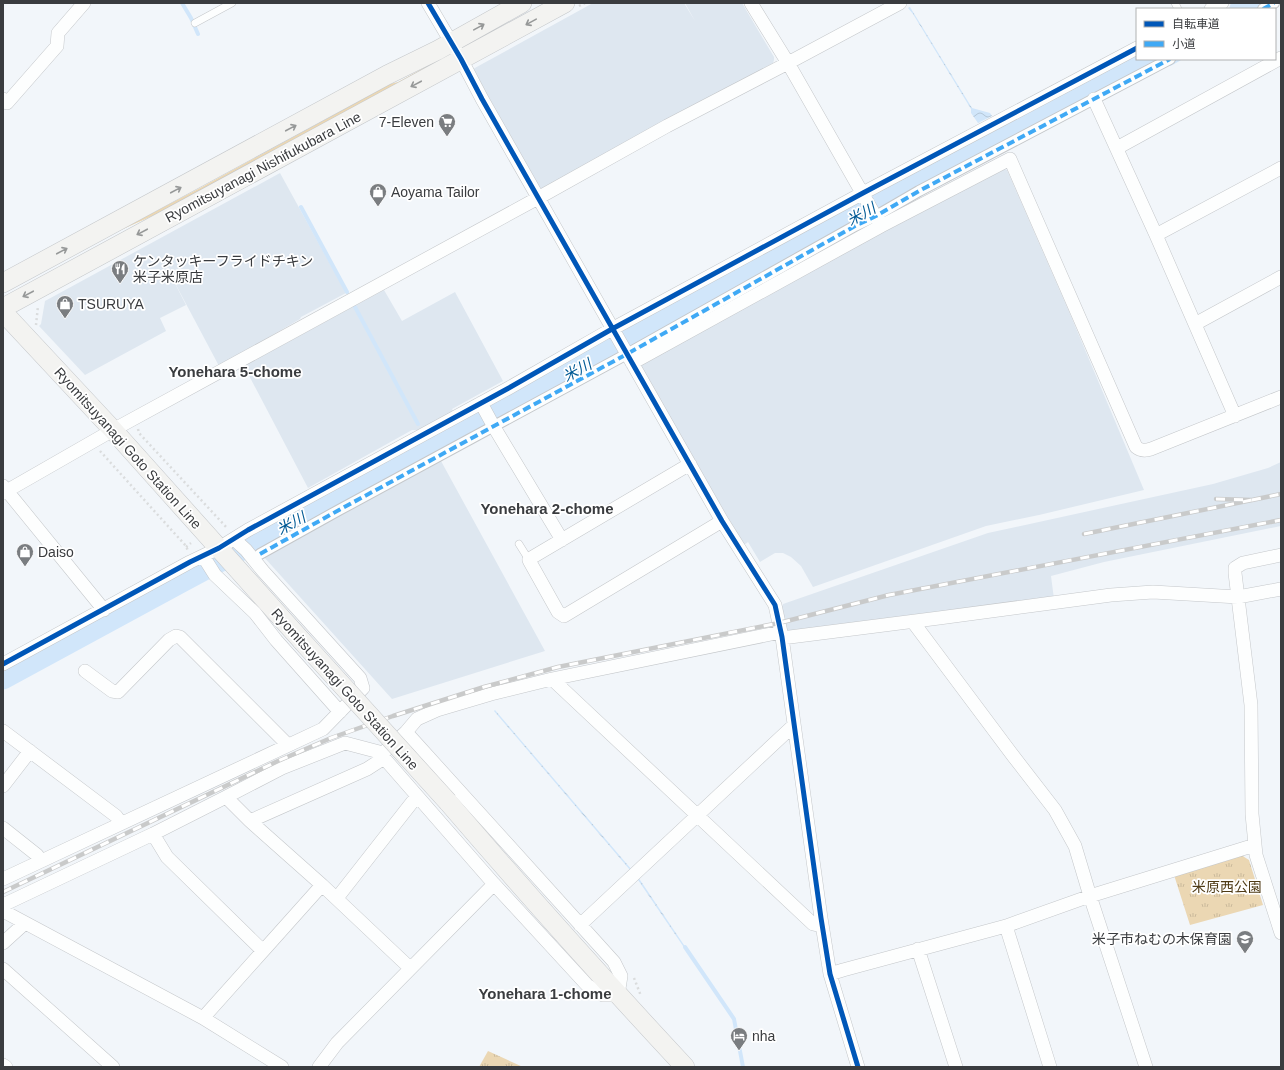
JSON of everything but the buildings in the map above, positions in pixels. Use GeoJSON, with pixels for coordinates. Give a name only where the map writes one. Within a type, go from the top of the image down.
{"type":"FeatureCollection","features":[{"type":"Feature","properties":{"kind":"main road","name":"Ryomitsuyanagi Nishifukubara Line"},"geometry":{"type":"LineString","coordinates":[[3,283],[522,3]]}},
{"type":"Feature","properties":{"kind":"main road","name":"Ryomitsuyanagi Nishifukubara Line"},"geometry":{"type":"LineString","coordinates":[[3,308],[565,3]]}},
{"type":"Feature","properties":{"kind":"main road","name":"Ryomitsuyanagi Goto Station Line"},"geometry":{"type":"LineString","coordinates":[[3,312],[221,545],[236,568],[448,802],[534,902],[685,1067]]}},
{"type":"Feature","properties":{"kind":"street"},"geometry":{"type":"LineString","coordinates":[[3,100],[7,103],[57,46],[58,33],[84,3]]}},
{"type":"Feature","properties":{"kind":"street"},"geometry":{"type":"LineString","coordinates":[[428,3],[462,60],[482,99],[722,521],[775,605],[781,635],[830,974],[858,1067]]}},
{"type":"Feature","properties":{"kind":"street"},"geometry":{"type":"LineString","coordinates":[[751,3],[788,63],[879,221]]}},
{"type":"Feature","properties":{"kind":"street"},"geometry":{"type":"LineString","coordinates":[[104,610],[4,490],[667,126],[900,3]]}},
{"type":"Feature","properties":{"kind":"street"},"geometry":{"type":"LineString","coordinates":[[1213,8],[1222,3]]}},
{"type":"Feature","properties":{"kind":"street"},"geometry":{"type":"LineString","coordinates":[[1265,8],[1274,3]]}},
{"type":"Feature","properties":{"kind":"street"},"geometry":{"type":"LineString","coordinates":[[3,664],[248,530],[615,333],[864,195],[1136,49]]}},
{"type":"Feature","properties":{"kind":"street"},"geometry":{"type":"LineString","coordinates":[[1118,148],[1281,58]]}},
{"type":"Feature","properties":{"kind":"street"},"geometry":{"type":"LineString","coordinates":[[879,221],[919,191],[1168,60]]}},
{"type":"Feature","properties":{"kind":"street"},"geometry":{"type":"LineString","coordinates":[[1094,99],[1118,148],[1235,416]]}},
{"type":"Feature","properties":{"kind":"street"},"geometry":{"type":"LineString","coordinates":[[260,554],[493,425],[628,356],[879,221],[1010,159],[1136,447],[1145,451],[1281,397]]}},
{"type":"Feature","properties":{"kind":"street"},"geometry":{"type":"LineString","coordinates":[[1156,235],[1281,168]]}},
{"type":"Feature","properties":{"kind":"street"},"geometry":{"type":"LineString","coordinates":[[1195,324],[1281,277]]}},
{"type":"Feature","properties":{"kind":"street"},"geometry":{"type":"LineString","coordinates":[[482,405],[562,540]]}},
{"type":"Feature","properties":{"kind":"street"},"geometry":{"type":"LineString","coordinates":[[690,464],[529,560],[558,612],[564,616],[722,521]]}},
{"type":"Feature","properties":{"kind":"street"},"geometry":{"type":"LineString","coordinates":[[221,545],[215,574],[255,613],[276,640],[340,712]]}},
{"type":"Feature","properties":{"kind":"street"},"geometry":{"type":"LineString","coordinates":[[3,879],[323,729],[363,688],[360,678],[268,577],[246,550],[221,545]]}},
{"type":"Feature","properties":{"kind":"street"},"geometry":{"type":"LineString","coordinates":[[1281,555],[1238,565],[1235,574],[1251,705],[1252,814],[1256,855],[1281,933]]}},
{"type":"Feature","properties":{"kind":"street"},"geometry":{"type":"LineString","coordinates":[[250,821],[367,769],[406,732],[417,719],[437,710],[491,694],[552,679],[781,635],[913,622],[1110,595],[1153,592],[1238,597],[1281,589]]}},
{"type":"Feature","properties":{"kind":"street"},"geometry":{"type":"LineString","coordinates":[[913,622],[1055,810],[1075,846],[1146,1067]]}},
{"type":"Feature","properties":{"kind":"street"},"geometry":{"type":"LineString","coordinates":[[85,671],[112,691],[118,692],[168,640],[176,636],[180,637],[288,745]]}},
{"type":"Feature","properties":{"kind":"street"},"geometry":{"type":"LineString","coordinates":[[552,679],[813,924],[822,926]]}},
{"type":"Feature","properties":{"kind":"street"},"geometry":{"type":"LineString","coordinates":[[580,925],[794,725]]}},
{"type":"Feature","properties":{"kind":"street"},"geometry":{"type":"LineString","coordinates":[[3,731],[116,816],[121,823]]}},
{"type":"Feature","properties":{"kind":"street"},"geometry":{"type":"LineString","coordinates":[[3,905],[153,834],[282,768],[345,743],[383,755],[494,884],[587,985],[602,995],[618,995],[621,976],[614,962],[406,732]]}},
{"type":"Feature","properties":{"kind":"street"},"geometry":{"type":"LineString","coordinates":[[3,786],[30,751]]}},
{"type":"Feature","properties":{"kind":"street"},"geometry":{"type":"LineString","coordinates":[[337,898],[417,796]]}},
{"type":"Feature","properties":{"kind":"street"},"geometry":{"type":"LineString","coordinates":[[226,797],[250,821],[337,898],[410,968]]}},
{"type":"Feature","properties":{"kind":"street"},"geometry":{"type":"LineString","coordinates":[[3,828],[37,855],[41,861]]}},
{"type":"Feature","properties":{"kind":"street"},"geometry":{"type":"LineString","coordinates":[[153,834],[167,857],[264,951]]}},
{"type":"Feature","properties":{"kind":"street"},"geometry":{"type":"LineString","coordinates":[[830,974],[1006,926],[1090,896],[1255,845]]}},
{"type":"Feature","properties":{"kind":"street"},"geometry":{"type":"LineString","coordinates":[[319,1067],[337,1043],[494,884]]}},
{"type":"Feature","properties":{"kind":"street"},"geometry":{"type":"LineString","coordinates":[[203,1018],[322,885]]}},
{"type":"Feature","properties":{"kind":"street"},"geometry":{"type":"LineString","coordinates":[[3,911],[203,1018],[282,1067]]}},
{"type":"Feature","properties":{"kind":"street"},"geometry":{"type":"LineString","coordinates":[[3,943],[25,923]]}},
{"type":"Feature","properties":{"kind":"street"},"geometry":{"type":"LineString","coordinates":[[1006,926],[1050,1067]]}},
{"type":"Feature","properties":{"kind":"street"},"geometry":{"type":"LineString","coordinates":[[918,949],[956,1067]]}},
{"type":"Feature","properties":{"kind":"street"},"geometry":{"type":"LineString","coordinates":[[3,968],[113,1067]]}},
{"type":"Feature","properties":{"kind":"lane"},"geometry":{"type":"LineString","coordinates":[[195,23],[232,3]]}},
{"type":"Feature","properties":{"kind":"lane"},"geometry":{"type":"LineString","coordinates":[[519,544],[529,560]]}},
{"type":"Feature","properties":{"kind":"path"},"geometry":{"type":"LineString","coordinates":[[36,327],[40,301]]}},
{"type":"Feature","properties":{"kind":"path"},"geometry":{"type":"LineString","coordinates":[[35,311],[37,316]]}},
{"type":"Feature","properties":{"kind":"path"},"geometry":{"type":"LineString","coordinates":[[140,425],[138,429],[139,433],[221,545]]}},
{"type":"Feature","properties":{"kind":"path"},"geometry":{"type":"LineString","coordinates":[[96,448],[186,547],[188,551],[187,557]]}},
{"type":"Feature","properties":{"kind":"path"},"geometry":{"type":"LineString","coordinates":[[186,547],[191,543]]}},
{"type":"Feature","properties":{"kind":"path"},"geometry":{"type":"LineString","coordinates":[[633,975],[642,997]]}},
{"type":"Feature","properties":{"kind":"shaded area"},"geometry":{"type":"Polygon","coordinates":[[[593,3],[684,3],[695,21],[685,3],[742,3],[774,57],[774,60],[773,63],[543,189],[539,187],[473,69],[593,3]]]}},
{"type":"Feature","properties":{"kind":"shaded area"},"geometry":{"type":"Polygon","coordinates":[[[999,167],[1007,170],[1070,314],[1144,490],[986,526],[813,587],[801,566],[791,557],[783,553],[775,553],[760,562],[748,542],[744,545],[640,366],[999,167]]]}},
{"type":"Feature","properties":{"kind":"shaded area"},"geometry":{"type":"Polygon","coordinates":[[[280,173],[346,293],[301,317],[300,319],[219,366],[167,268],[186,305],[160,318],[166,331],[85,375],[39,326],[41,324],[45,301],[280,173]]]}},
{"type":"Feature","properties":{"kind":"shaded area"},"geometry":{"type":"Polygon","coordinates":[[[384,290],[402,321],[455,292],[503,381],[452,409],[453,411],[419,430],[412,430],[308,488],[244,366],[384,290]]]}},
{"type":"Feature","properties":{"kind":"shaded area"},"geometry":{"type":"Polygon","coordinates":[[[441,461],[545,651],[392,699],[263,556],[441,461]]]}},
{"type":"Feature","properties":{"kind":"shaded area"},"geometry":{"type":"Polygon","coordinates":[[[1281,462],[1281,526],[1104,562],[1051,576],[1054,599],[787,631],[782,607],[783,604],[988,533],[1213,484],[1268,468],[1281,462]]]}},
{"type":"Feature","properties":{"kind":"green space"},"geometry":{"type":"Polygon","coordinates":[[[433,63],[434,64],[159,213],[114,233],[200,188],[390,84],[398,82],[433,63]]]}},
{"type":"Feature","properties":{"kind":"green space","name":"米原西公園"},"geometry":{"type":"Polygon","coordinates":[[[1241,855],[1249,860],[1263,905],[1190,925],[1174,875],[1241,855]]]}},
{"type":"Feature","properties":{"kind":"green space"},"geometry":{"type":"Polygon","coordinates":[[[488,1051],[523,1067],[479,1067],[488,1051]]]}},
{"type":"Feature","properties":{"kind":"water"},"geometry":{"type":"Polygon","coordinates":[[[910,7],[972,108],[990,113],[992,116],[978,123],[971,113],[971,109],[908,8],[910,7]]]}},
{"type":"Feature","properties":{"kind":"water"},"geometry":{"type":"Polygon","coordinates":[[[495,710],[638,877],[689,952],[683,946],[636,877],[494,711],[495,710]]]}},
{"type":"Feature","properties":{"kind":"waterway"},"geometry":{"type":"LineString","coordinates":[[182,3],[198,34]]}},
{"type":"Feature","properties":{"kind":"waterway","name":"米川"},"geometry":{"type":"LineString","coordinates":[[1243,8],[1252,3]]}},
{"type":"Feature","properties":{"kind":"waterway","name":"米川"},"geometry":{"type":"LineString","coordinates":[[3,678],[548,385],[994,140],[1147,60]]}},
{"type":"Feature","properties":{"kind":"waterway"},"geometry":{"type":"LineString","coordinates":[[1170,64],[1177,60]]}},
{"type":"Feature","properties":{"kind":"waterway"},"geometry":{"type":"LineString","coordinates":[[301,207],[347,292]]}},
{"type":"Feature","properties":{"kind":"waterway"},"geometry":{"type":"LineString","coordinates":[[355,307],[418,424]]}},
{"type":"Feature","properties":{"kind":"waterway"},"geometry":{"type":"LineString","coordinates":[[685,947],[734,1019],[743,1067]]}},
{"type":"Feature","properties":{"kind":"railway"},"geometry":{"type":"LineString","coordinates":[[1216,499],[1252,500],[1281,494]]}},
{"type":"Feature","properties":{"kind":"railway"},"geometry":{"type":"LineString","coordinates":[[1084,534],[1252,500]]}},
{"type":"Feature","properties":{"kind":"railway"},"geometry":{"type":"LineString","coordinates":[[3,892],[278,761],[331,738],[393,716],[484,687],[558,667],[779,623],[889,595],[1281,520]]}},
{"type":"Feature","properties":{"kind":"marked path"},"geometry":{"type":"LineString","coordinates":[[1265,8],[1274,3]]}},
{"type":"Feature","properties":{"kind":"marked path"},"geometry":{"type":"LineString","coordinates":[[260,554],[627,354],[919,191],[1168,60]]}},
{"type":"Feature","properties":{"kind":"cycle path"},"geometry":{"type":"LineString","coordinates":[[428,3],[722,521],[775,605],[782,637],[830,974],[858,1067]]}},
{"type":"Feature","properties":{"kind":"cycle path"},"geometry":{"type":"LineString","coordinates":[[3,664],[190,562],[219,548],[248,530],[507,389],[612,329],[863,193],[1136,49]]}},
{"type":"Feature","properties":{"kind":"place","name":"7-Eleven"},"geometry":{"type":"Point","coordinates":[447,137]}},
{"type":"Feature","properties":{"kind":"place","name":"Aoyama Tailor"},"geometry":{"type":"Point","coordinates":[378,207]}},
{"type":"Feature","properties":{"kind":"place","name":"ケンタッキーフライドチキン 米子米原店"},"geometry":{"type":"Point","coordinates":[120,284]}},
{"type":"Feature","properties":{"kind":"place","name":"TSURUYA"},"geometry":{"type":"Point","coordinates":[65,319]}},
{"type":"Feature","properties":{"kind":"place","name":"Daiso"},"geometry":{"type":"Point","coordinates":[25,567]}},
{"type":"Feature","properties":{"kind":"place","name":"米子市ねむの木保育園"},"geometry":{"type":"Point","coordinates":[1245,954]}},
{"type":"Feature","properties":{"kind":"place","name":"nha"},"geometry":{"type":"Point","coordinates":[739,1051]}},
{"type":"Feature","properties":{"kind":"district","name":"Yonehara 5-chome"},"geometry":{"type":"Point","coordinates":[235,371]}},
{"type":"Feature","properties":{"kind":"district","name":"Yonehara 2-chome"},"geometry":{"type":"Point","coordinates":[547,508]}},
{"type":"Feature","properties":{"kind":"district","name":"Yonehara 1-chome"},"geometry":{"type":"Point","coordinates":[545,993]}}]}
